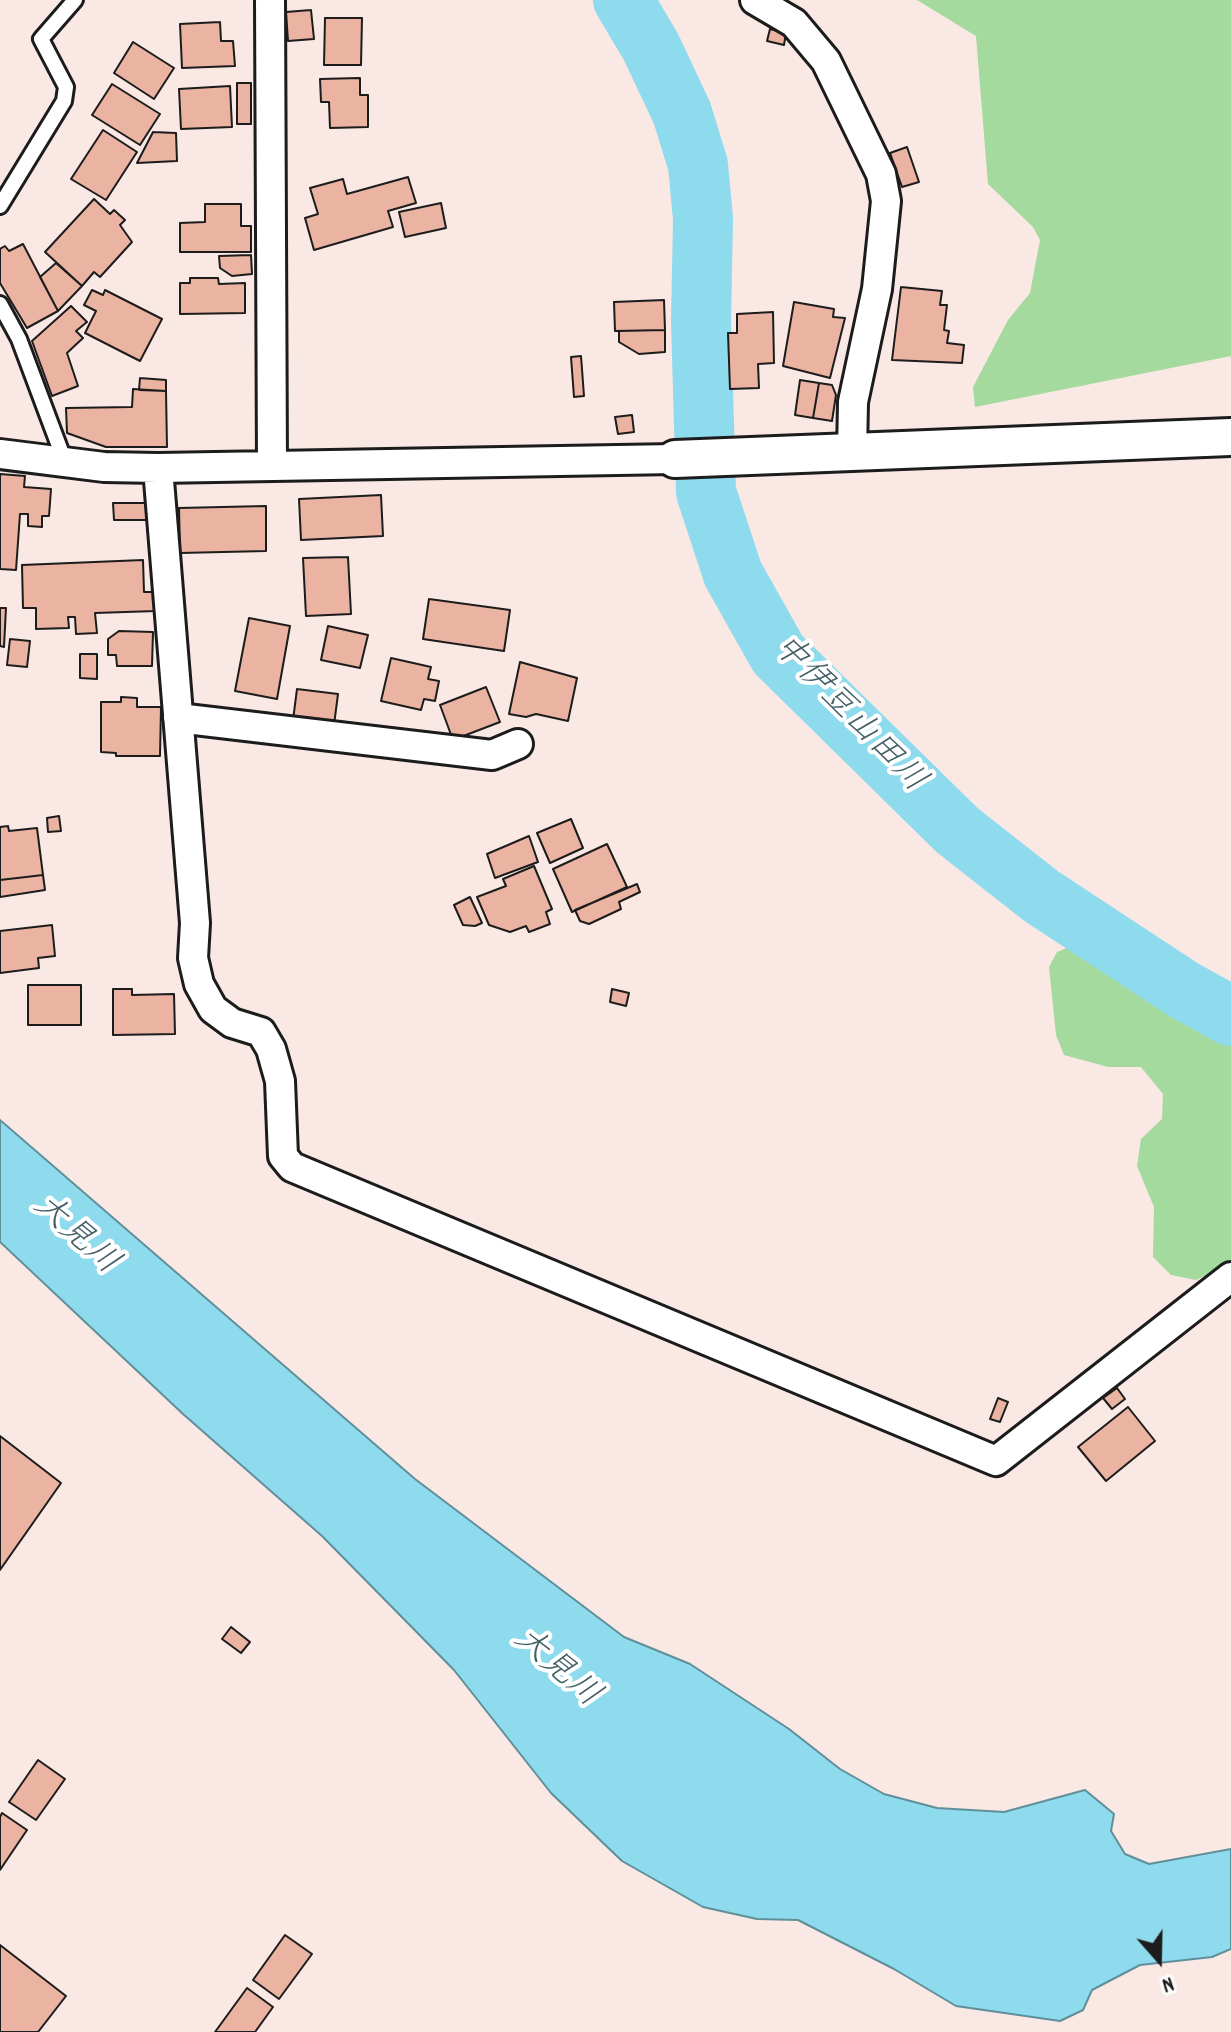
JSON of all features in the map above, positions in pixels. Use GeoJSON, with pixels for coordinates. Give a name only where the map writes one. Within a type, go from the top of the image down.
{"type":"FeatureCollection","features":[{"type":"Feature","properties":{"kind":"street"},"geometry":{"type":"LineString","coordinates":[[270,0],[272,466]]}},
{"type":"Feature","properties":{"kind":"street"},"geometry":{"type":"LineString","coordinates":[[755,0],[794,23],[811,40],[839,86],[881,174],[886,223],[877,289],[853,402],[852,453]]}},
{"type":"Feature","properties":{"kind":"street"},"geometry":{"type":"LineString","coordinates":[[0,454],[158,468],[675,459],[1231,437]]}},
{"type":"Feature","properties":{"kind":"street"},"geometry":{"type":"LineString","coordinates":[[158,468],[195,923],[193,958],[199,984],[213,1009],[232,1023],[261,1032],[271,1049],[280,1081],[283,1156],[292,1167],[996,1461],[1231,1277]]}},
{"type":"Feature","properties":{"kind":"street"},"geometry":{"type":"LineString","coordinates":[[178,718],[492,755],[518,744]]}},
{"type":"Feature","properties":{"kind":"lane"},"geometry":{"type":"LineString","coordinates":[[0,206],[64,101],[66,87],[41,39],[75,0]]}},
{"type":"Feature","properties":{"kind":"lane"},"geometry":{"type":"LineString","coordinates":[[0,304],[19,339],[65,462]]}},
{"type":"Feature","properties":{"kind":"green space"},"geometry":{"type":"Polygon","coordinates":[[[917,0],[1231,0],[1231,356],[975,407],[973,387],[1008,320],[1030,293],[1040,240],[1033,227],[988,184],[976,36],[917,0]]]}},
{"type":"Feature","properties":{"kind":"green space"},"geometry":{"type":"Polygon","coordinates":[[[1079,943],[1111,953],[1127,973],[1172,1005],[1226,1032],[1231,1039],[1231,1263],[1196,1280],[1171,1275],[1153,1257],[1154,1207],[1137,1166],[1141,1139],[1162,1119],[1163,1094],[1141,1067],[1108,1067],[1064,1055],[1056,1035],[1049,967],[1057,952],[1079,943]]]}},
{"type":"Feature","properties":{"kind":"water","name":"大見川"},"geometry":{"type":"Polygon","coordinates":[[[0,1120],[415,1479],[624,1637],[690,1664],[789,1729],[840,1769],[884,1794],[937,1808],[1004,1812],[1085,1790],[1114,1814],[1111,1831],[1125,1854],[1149,1864],[1231,1849],[1231,1949],[1212,1957],[1140,1965],[1092,1990],[1083,2010],[1060,2021],[956,2006],[894,1969],[798,1920],[757,1919],[703,1907],[622,1861],[551,1793],[454,1670],[322,1536],[183,1414],[0,1242],[0,1120]]]}},
{"type":"Feature","properties":{"kind":"building"},"geometry":{"type":"Polygon","coordinates":[[[311,10],[314,39],[288,41],[286,12],[311,10]]]}},
{"type":"Feature","properties":{"kind":"building"},"geometry":{"type":"Polygon","coordinates":[[[325,18],[362,18],[361,65],[324,65],[325,18]]]}},
{"type":"Feature","properties":{"kind":"building"},"geometry":{"type":"Polygon","coordinates":[[[220,22],[221,41],[233,41],[235,66],[182,68],[180,24],[220,22]]]}},
{"type":"Feature","properties":{"kind":"building"},"geometry":{"type":"Polygon","coordinates":[[[770,29],[786,33],[784,45],[767,41],[770,29]]]}},
{"type":"Feature","properties":{"kind":"building"},"geometry":{"type":"Polygon","coordinates":[[[133,42],[174,68],[154,99],[114,73],[133,42]]]}},
{"type":"Feature","properties":{"kind":"building"},"geometry":{"type":"Polygon","coordinates":[[[360,78],[360,95],[368,95],[368,127],[330,128],[329,102],[321,102],[320,79],[360,78]]]}},
{"type":"Feature","properties":{"kind":"building"},"geometry":{"type":"Polygon","coordinates":[[[237,83],[251,83],[251,124],[237,124],[237,83]]]}},
{"type":"Feature","properties":{"kind":"building"},"geometry":{"type":"Polygon","coordinates":[[[112,84],[160,114],[140,145],[92,115],[112,84]]]}},
{"type":"Feature","properties":{"kind":"building"},"geometry":{"type":"Polygon","coordinates":[[[230,86],[232,127],[181,129],[179,89],[230,86]]]}},
{"type":"Feature","properties":{"kind":"building"},"geometry":{"type":"Polygon","coordinates":[[[103,130],[137,152],[106,200],[71,179],[103,130]]]}},
{"type":"Feature","properties":{"kind":"building"},"geometry":{"type":"Polygon","coordinates":[[[153,132],[176,133],[177,161],[137,163],[153,132]]]}},
{"type":"Feature","properties":{"kind":"building"},"geometry":{"type":"Polygon","coordinates":[[[907,147],[919,182],[902,187],[890,153],[907,147]]]}},
{"type":"Feature","properties":{"kind":"building"},"geometry":{"type":"Polygon","coordinates":[[[408,177],[416,203],[388,211],[393,227],[314,250],[305,218],[318,214],[310,188],[343,179],[347,194],[408,177]]]}},
{"type":"Feature","properties":{"kind":"building"},"geometry":{"type":"Polygon","coordinates":[[[94,199],[110,214],[114,210],[125,220],[120,225],[132,242],[100,277],[94,272],[82,286],[45,252],[94,199]]]}},
{"type":"Feature","properties":{"kind":"building"},"geometry":{"type":"Polygon","coordinates":[[[441,203],[446,228],[405,237],[399,212],[441,203]]]}},
{"type":"Feature","properties":{"kind":"building"},"geometry":{"type":"Polygon","coordinates":[[[205,204],[241,204],[241,226],[251,226],[251,252],[180,252],[180,223],[205,222],[205,204]]]}},
{"type":"Feature","properties":{"kind":"building"},"geometry":{"type":"Polygon","coordinates":[[[23,244],[58,311],[27,328],[0,283],[0,249],[5,246],[9,251],[23,244]]]}},
{"type":"Feature","properties":{"kind":"building"},"geometry":{"type":"Polygon","coordinates":[[[251,255],[252,274],[232,276],[220,268],[219,256],[251,255]]]}},
{"type":"Feature","properties":{"kind":"building"},"geometry":{"type":"Polygon","coordinates":[[[56,263],[82,286],[58,311],[40,277],[56,263]]]}},
{"type":"Feature","properties":{"kind":"building"},"geometry":{"type":"Polygon","coordinates":[[[190,278],[218,278],[219,284],[245,283],[245,313],[180,314],[180,283],[190,283],[190,278]]]}},
{"type":"Feature","properties":{"kind":"building"},"geometry":{"type":"Polygon","coordinates":[[[901,287],[942,291],[940,305],[947,305],[944,330],[949,331],[947,343],[964,345],[962,363],[892,360],[901,287]]]}},
{"type":"Feature","properties":{"kind":"building"},"geometry":{"type":"Polygon","coordinates":[[[92,290],[103,295],[105,290],[162,319],[140,361],[85,333],[96,311],[84,305],[92,290]]]}},
{"type":"Feature","properties":{"kind":"building"},"geometry":{"type":"Polygon","coordinates":[[[664,300],[665,330],[615,331],[614,302],[664,300]]]}},
{"type":"Feature","properties":{"kind":"building"},"geometry":{"type":"Polygon","coordinates":[[[794,302],[834,309],[833,317],[845,318],[830,378],[783,366],[794,302]]]}},
{"type":"Feature","properties":{"kind":"building"},"geometry":{"type":"Polygon","coordinates":[[[71,306],[87,322],[76,331],[83,338],[67,353],[78,386],[52,396],[32,341],[71,306]]]}},
{"type":"Feature","properties":{"kind":"building"},"geometry":{"type":"Polygon","coordinates":[[[773,312],[774,363],[758,364],[759,388],[730,389],[728,333],[737,333],[737,314],[773,312]]]}},
{"type":"Feature","properties":{"kind":"building"},"geometry":{"type":"Polygon","coordinates":[[[665,330],[665,352],[639,354],[619,342],[619,331],[665,330]]]}},
{"type":"Feature","properties":{"kind":"building"},"geometry":{"type":"Polygon","coordinates":[[[581,356],[584,396],[574,397],[571,357],[581,356]]]}},
{"type":"Feature","properties":{"kind":"building"},"geometry":{"type":"Polygon","coordinates":[[[140,378],[166,380],[166,391],[139,390],[140,378]]]}},
{"type":"Feature","properties":{"kind":"building"},"geometry":{"type":"Polygon","coordinates":[[[800,380],[819,383],[813,418],[795,415],[800,380]]]}},
{"type":"Feature","properties":{"kind":"building"},"geometry":{"type":"Polygon","coordinates":[[[819,383],[832,385],[836,395],[832,421],[813,418],[819,383]]]}},
{"type":"Feature","properties":{"kind":"building"},"geometry":{"type":"Polygon","coordinates":[[[133,389],[166,391],[167,447],[106,447],[67,433],[66,408],[132,407],[133,389]]]}},
{"type":"Feature","properties":{"kind":"building"},"geometry":{"type":"Polygon","coordinates":[[[632,415],[634,432],[618,434],[615,417],[632,415]]]}},
{"type":"Feature","properties":{"kind":"building"},"geometry":{"type":"Polygon","coordinates":[[[0,474],[25,476],[24,487],[51,489],[49,516],[42,516],[42,527],[28,526],[28,514],[20,514],[16,570],[0,569],[0,474]]]}},
{"type":"Feature","properties":{"kind":"building"},"geometry":{"type":"Polygon","coordinates":[[[381,495],[383,536],[301,540],[299,499],[381,495]]]}},
{"type":"Feature","properties":{"kind":"building"},"geometry":{"type":"Polygon","coordinates":[[[113,503],[151,503],[151,520],[114,520],[113,503]]]}},
{"type":"Feature","properties":{"kind":"building"},"geometry":{"type":"Polygon","coordinates":[[[266,506],[266,551],[180,553],[179,508],[266,506]]]}},
{"type":"Feature","properties":{"kind":"building"},"geometry":{"type":"Polygon","coordinates":[[[348,557],[351,614],[306,616],[303,558],[348,557]]]}},
{"type":"Feature","properties":{"kind":"building"},"geometry":{"type":"Polygon","coordinates":[[[143,560],[144,592],[155,592],[156,611],[95,613],[97,633],[76,634],[75,617],[68,617],[69,628],[36,629],[36,608],[23,608],[22,565],[143,560]]]}},
{"type":"Feature","properties":{"kind":"building"},"geometry":{"type":"Polygon","coordinates":[[[429,599],[510,610],[504,651],[423,639],[429,599]]]}},
{"type":"Feature","properties":{"kind":"building"},"geometry":{"type":"Polygon","coordinates":[[[0,608],[6,608],[4,647],[0,646],[0,608]]]}},
{"type":"Feature","properties":{"kind":"building"},"geometry":{"type":"Polygon","coordinates":[[[249,618],[290,626],[277,699],[235,691],[249,618]]]}},
{"type":"Feature","properties":{"kind":"building"},"geometry":{"type":"Polygon","coordinates":[[[328,626],[368,635],[360,668],[321,660],[328,626]]]}},
{"type":"Feature","properties":{"kind":"building"},"geometry":{"type":"Polygon","coordinates":[[[119,631],[153,632],[152,666],[117,666],[116,655],[108,655],[108,639],[119,631]]]}},
{"type":"Feature","properties":{"kind":"building"},"geometry":{"type":"Polygon","coordinates":[[[10,639],[30,641],[27,667],[7,665],[10,639]]]}},
{"type":"Feature","properties":{"kind":"building"},"geometry":{"type":"Polygon","coordinates":[[[80,654],[97,654],[97,679],[80,678],[80,654]]]}},
{"type":"Feature","properties":{"kind":"building"},"geometry":{"type":"Polygon","coordinates":[[[391,658],[431,667],[428,679],[439,681],[435,701],[424,699],[421,710],[381,701],[391,658]]]}},
{"type":"Feature","properties":{"kind":"building"},"geometry":{"type":"Polygon","coordinates":[[[520,662],[577,678],[568,721],[536,714],[526,717],[509,714],[520,662]]]}},
{"type":"Feature","properties":{"kind":"building"},"geometry":{"type":"Polygon","coordinates":[[[486,687],[500,722],[453,740],[440,705],[486,687]]]}},
{"type":"Feature","properties":{"kind":"building"},"geometry":{"type":"Polygon","coordinates":[[[297,689],[338,694],[334,725],[293,720],[297,689]]]}},
{"type":"Feature","properties":{"kind":"building"},"geometry":{"type":"Polygon","coordinates":[[[121,697],[137,698],[137,707],[161,707],[160,756],[116,756],[116,753],[101,752],[101,702],[121,702],[121,697]]]}},
{"type":"Feature","properties":{"kind":"building"},"geometry":{"type":"Polygon","coordinates":[[[59,816],[61,831],[48,832],[47,818],[59,816]]]}},
{"type":"Feature","properties":{"kind":"building"},"geometry":{"type":"Polygon","coordinates":[[[571,819],[583,848],[550,863],[537,833],[571,819]]]}},
{"type":"Feature","properties":{"kind":"building"},"geometry":{"type":"Polygon","coordinates":[[[8,826],[9,831],[37,828],[43,875],[0,880],[0,827],[8,826]]]}},
{"type":"Feature","properties":{"kind":"building"},"geometry":{"type":"Polygon","coordinates":[[[529,836],[538,862],[495,878],[487,854],[529,836]]]}},
{"type":"Feature","properties":{"kind":"building"},"geometry":{"type":"Polygon","coordinates":[[[607,844],[627,887],[572,912],[553,869],[607,844]]]}},
{"type":"Feature","properties":{"kind":"building"},"geometry":{"type":"Polygon","coordinates":[[[534,866],[552,909],[546,912],[550,924],[529,932],[526,926],[510,932],[489,925],[477,897],[506,886],[503,879],[534,866]]]}},
{"type":"Feature","properties":{"kind":"building"},"geometry":{"type":"Polygon","coordinates":[[[43,875],[45,890],[0,897],[0,880],[43,875]]]}},
{"type":"Feature","properties":{"kind":"building"},"geometry":{"type":"Polygon","coordinates":[[[637,884],[640,892],[619,902],[621,909],[589,924],[580,921],[575,910],[637,884]]]}},
{"type":"Feature","properties":{"kind":"building"},"geometry":{"type":"Polygon","coordinates":[[[470,897],[482,923],[475,926],[463,925],[454,905],[470,897]]]}},
{"type":"Feature","properties":{"kind":"building"},"geometry":{"type":"Polygon","coordinates":[[[52,925],[55,956],[38,958],[39,968],[0,973],[0,931],[52,925]]]}},
{"type":"Feature","properties":{"kind":"building"},"geometry":{"type":"Polygon","coordinates":[[[28,985],[81,985],[81,1025],[28,1025],[28,985]]]}},
{"type":"Feature","properties":{"kind":"building"},"geometry":{"type":"Polygon","coordinates":[[[113,989],[132,989],[132,995],[174,994],[175,1034],[113,1035],[113,989]]]}},
{"type":"Feature","properties":{"kind":"building"},"geometry":{"type":"Polygon","coordinates":[[[612,989],[629,993],[626,1006],[610,1002],[612,989]]]}},
{"type":"Feature","properties":{"kind":"building"},"geometry":{"type":"Polygon","coordinates":[[[1117,1388],[1125,1399],[1112,1409],[1103,1398],[1117,1388]]]}},
{"type":"Feature","properties":{"kind":"building"},"geometry":{"type":"Polygon","coordinates":[[[998,1398],[1008,1402],[1000,1422],[990,1419],[998,1398]]]}},
{"type":"Feature","properties":{"kind":"building"},"geometry":{"type":"Polygon","coordinates":[[[1128,1407],[1155,1441],[1106,1481],[1078,1447],[1128,1407]]]}},
{"type":"Feature","properties":{"kind":"building"},"geometry":{"type":"Polygon","coordinates":[[[0,1436],[61,1483],[0,1570],[0,1436]]]}},
{"type":"Feature","properties":{"kind":"building"},"geometry":{"type":"Polygon","coordinates":[[[231,1627],[250,1642],[241,1653],[222,1639],[231,1627]]]}},
{"type":"Feature","properties":{"kind":"building"},"geometry":{"type":"Polygon","coordinates":[[[38,1760],[65,1779],[36,1820],[9,1802],[38,1760]]]}},
{"type":"Feature","properties":{"kind":"building"},"geometry":{"type":"Polygon","coordinates":[[[2,1813],[27,1830],[0,1870],[0,1817],[2,1813]]]}},
{"type":"Feature","properties":{"kind":"building"},"geometry":{"type":"Polygon","coordinates":[[[285,1935],[312,1954],[279,1999],[253,1980],[285,1935]]]}},
{"type":"Feature","properties":{"kind":"building"},"geometry":{"type":"Polygon","coordinates":[[[0,1945],[66,1996],[38,2032],[0,2032],[0,1945]]]}},
{"type":"Feature","properties":{"kind":"building"},"geometry":{"type":"Polygon","coordinates":[[[247,1988],[273,2007],[255,2032],[215,2032],[247,1988]]]}},
{"type":"Feature","properties":{"kind":"waterway","name":"中伊豆山田川"},"geometry":{"type":"LineString","coordinates":[[623,0],[651,47],[682,113],[698,165],[703,219],[701,322],[706,492],[733,574],[778,654],[957,830],[1041,896],[1184,990],[1231,1016]]}}]}
